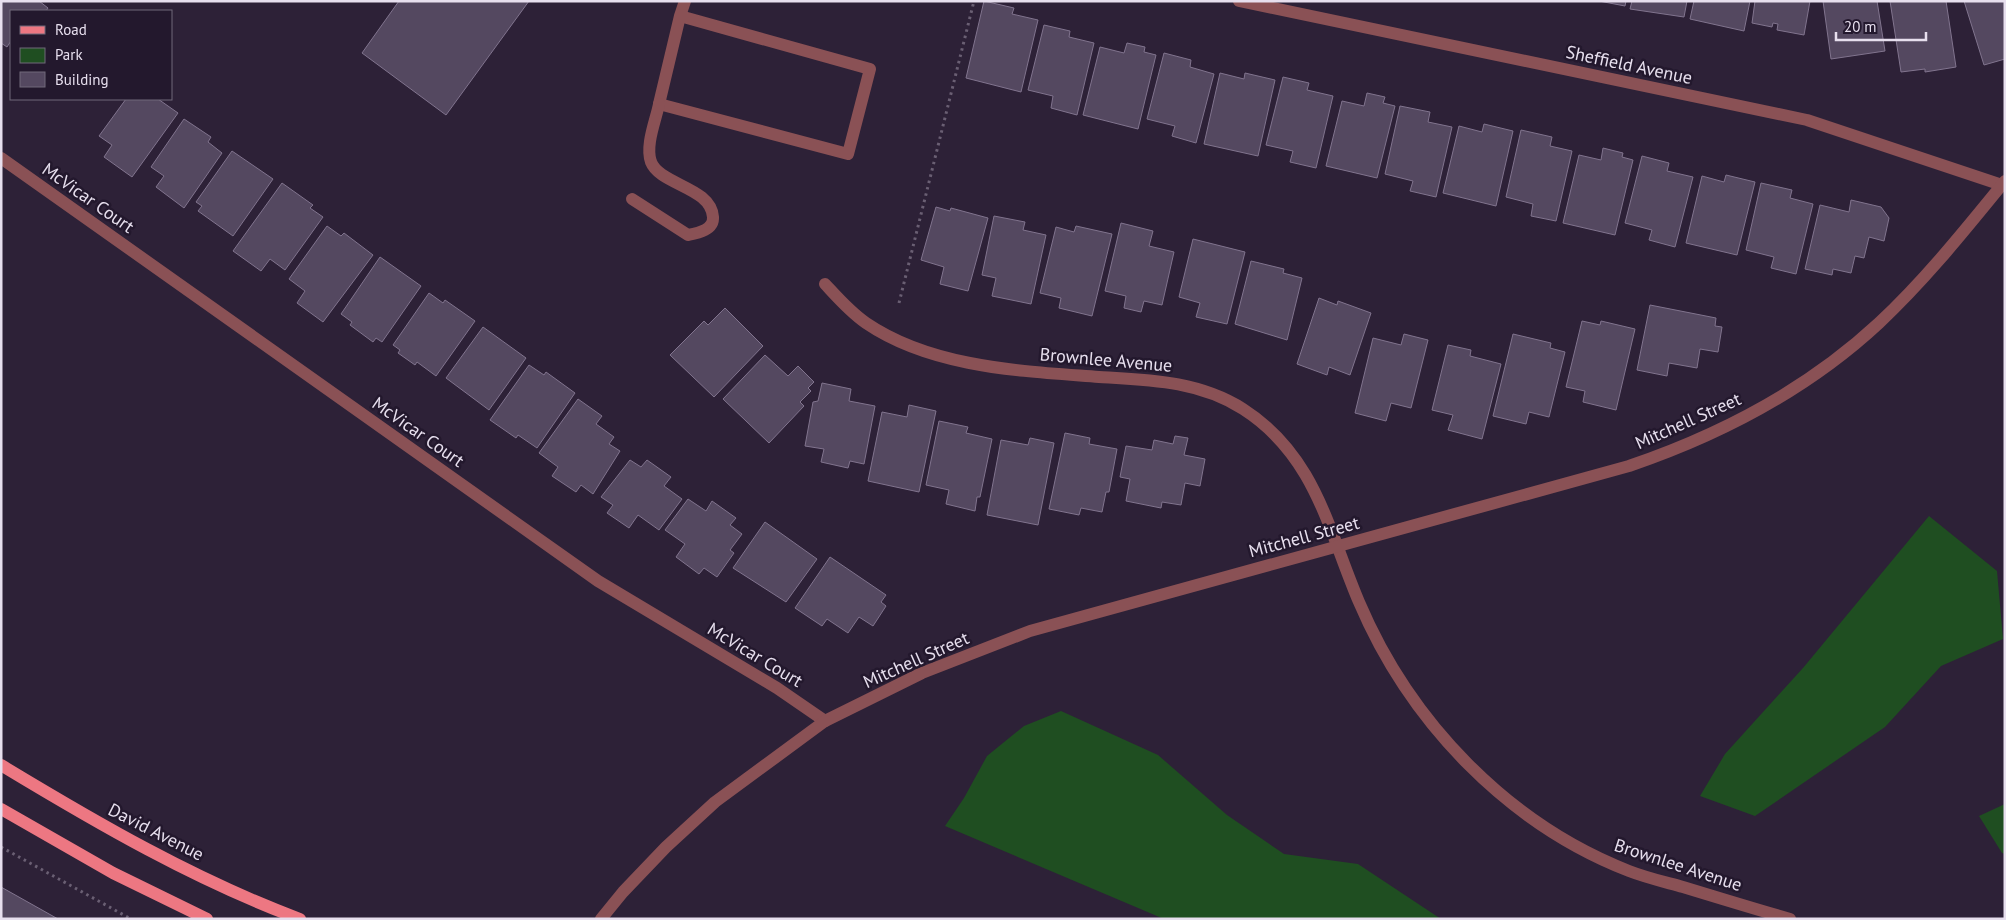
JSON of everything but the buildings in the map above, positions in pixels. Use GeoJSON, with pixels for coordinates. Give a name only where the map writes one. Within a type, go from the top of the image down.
{"type":"FeatureCollection","features":[{"type":"Feature","properties":{"kind":"main road","name":"David Avenue"},"geometry":{"type":"LineString","coordinates":[[1,765],[134,842],[196,873],[300,919]]}},
{"type":"Feature","properties":{"kind":"main road"},"geometry":{"type":"LineString","coordinates":[[1,809],[113,873],[206,919]]}},
{"type":"Feature","properties":{"kind":"street"},"geometry":{"type":"LineString","coordinates":[[632,199],[688,235],[702,232],[709,227],[714,219],[712,209],[702,197],[657,170],[651,163],[650,146],[685,1]]}},
{"type":"Feature","properties":{"kind":"street","name":"Sheffield Avenue"},"geometry":{"type":"LineString","coordinates":[[1240,1],[1807,120],[2004,184]]}},
{"type":"Feature","properties":{"kind":"street"},"geometry":{"type":"LineString","coordinates":[[659,104],[848,154],[870,69],[680,16]]}},
{"type":"Feature","properties":{"kind":"street","name":"McVicar Court"},"geometry":{"type":"LineString","coordinates":[[1,158],[598,582],[778,688],[825,721]]}},
{"type":"Feature","properties":{"kind":"street","name":"Mitchell Street"},"geometry":{"type":"LineString","coordinates":[[601,919],[623,892],[666,847],[715,802],[825,721],[922,674],[1030,631],[1336,545],[1629,466],[1667,453],[1739,421],[1806,380],[1878,324],[1940,261],[2004,184]]}},
{"type":"Feature","properties":{"kind":"street","name":"Brownlee Avenue"},"geometry":{"type":"LineString","coordinates":[[826,284],[852,312],[873,327],[918,348],[947,357],[1003,368],[1157,380],[1199,389],[1222,398],[1244,410],[1271,432],[1297,459],[1312,484],[1380,647],[1420,707],[1462,759],[1493,788],[1531,818],[1580,849],[1631,872],[1790,919]]}},
{"type":"Feature","properties":{"kind":"path"},"geometry":{"type":"LineString","coordinates":[[899,303],[974,1]]}},
{"type":"Feature","properties":{"kind":"path"},"geometry":{"type":"LineString","coordinates":[[1,847],[131,919]]}},
{"type":"Feature","properties":{"kind":"green space"},"geometry":{"type":"Polygon","coordinates":[[[1929,516],[1997,571],[2003,639],[1941,666],[1885,727],[1755,816],[1700,796],[1725,754],[1803,668],[1929,516]]]}},
{"type":"Feature","properties":{"kind":"green space"},"geometry":{"type":"Polygon","coordinates":[[[1061,711],[1158,755],[1227,815],[1284,854],[1358,864],[1441,919],[1164,919],[945,826],[964,798],[987,756],[1024,726],[1061,711]]]}},
{"type":"Feature","properties":{"kind":"green space"},"geometry":{"type":"Polygon","coordinates":[[[2005,804],[2005,854],[2002,853],[1979,816],[2005,804]]]}}]}
